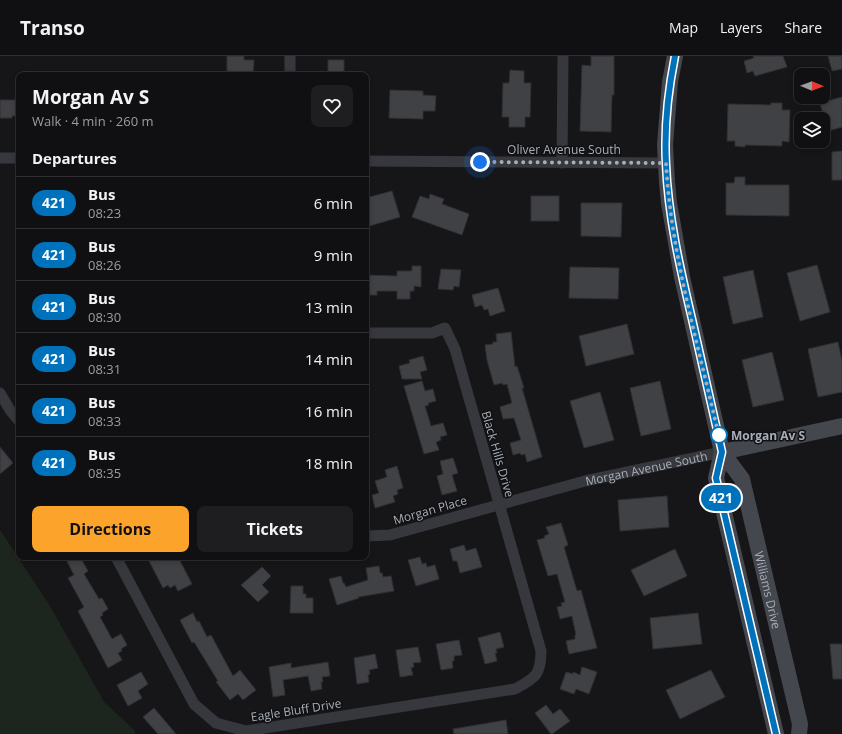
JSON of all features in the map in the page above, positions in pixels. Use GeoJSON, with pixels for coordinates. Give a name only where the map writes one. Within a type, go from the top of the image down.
{"type":"FeatureCollection","features":[{"type":"Feature","properties":{"kind":"main road","name":"Williams Drive"},"geometry":{"type":"LineString","coordinates":[[675,56],[668,102],[666,163],[669,203],[682,277],[722,452],[742,479],[800,724],[799,734]]}},
{"type":"Feature","properties":{"kind":"main road","name":"Morgan Avenue South"},"geometry":{"type":"LineString","coordinates":[[722,452],[842,426]]}},
{"type":"Feature","properties":{"kind":"main road","name":"Williams Drive"},"geometry":{"type":"LineString","coordinates":[[722,452],[716,478],[776,734]]}},
{"type":"Feature","properties":{"kind":"street"},"geometry":{"type":"LineString","coordinates":[[290,56],[290,72]]}},
{"type":"Feature","properties":{"kind":"street"},"geometry":{"type":"LineString","coordinates":[[562,163],[563,56]]}},
{"type":"Feature","properties":{"kind":"street"},"geometry":{"type":"LineString","coordinates":[[0,158],[16,158]]}},
{"type":"Feature","properties":{"kind":"street","name":"Oliver Avenue South"},"geometry":{"type":"LineString","coordinates":[[369,161],[666,163]]}},
{"type":"Feature","properties":{"kind":"street","name":"Black Hills Drive"},"geometry":{"type":"LineString","coordinates":[[369,333],[432,333],[446,328],[455,349],[541,650],[541,666]]}},
{"type":"Feature","properties":{"kind":"street"},"geometry":{"type":"LineString","coordinates":[[0,393],[16,417]]}},
{"type":"Feature","properties":{"kind":"street","name":"Morgan Avenue South"},"geometry":{"type":"LineString","coordinates":[[499,504],[585,481],[722,452]]}},
{"type":"Feature","properties":{"kind":"street","name":"Morgan Place"},"geometry":{"type":"LineString","coordinates":[[369,536],[390,535],[499,504]]}},
{"type":"Feature","properties":{"kind":"street","name":"Eagle Bluff Drive"},"geometry":{"type":"LineString","coordinates":[[118,560],[194,704],[216,723],[246,731],[515,689],[532,680],[541,666]]}},
{"type":"Feature","properties":{"kind":"shaded area"},"geometry":{"type":"Polygon","coordinates":[[[0,530],[16,554],[16,560],[20,560],[50,606],[104,702],[135,731],[135,734],[0,734],[0,530]]]}},
{"type":"Feature","properties":{"kind":"building"},"geometry":{"type":"Polygon","coordinates":[[[227,56],[244,56],[244,60],[254,60],[253,72],[227,71],[227,56]]]}},
{"type":"Feature","properties":{"kind":"building"},"geometry":{"type":"Polygon","coordinates":[[[591,56],[614,56],[614,95],[612,95],[611,132],[580,131],[582,65],[591,66],[591,56]]]}},
{"type":"Feature","properties":{"kind":"building"},"geometry":{"type":"Polygon","coordinates":[[[753,56],[783,56],[787,67],[755,76],[753,71],[747,73],[744,61],[754,58],[753,56]]]}},
{"type":"Feature","properties":{"kind":"building"},"geometry":{"type":"Polygon","coordinates":[[[828,56],[842,56],[842,69],[832,71],[828,56]]]}},
{"type":"Feature","properties":{"kind":"building"},"geometry":{"type":"Polygon","coordinates":[[[328,60],[344,60],[344,72],[328,72],[328,60]]]}},
{"type":"Feature","properties":{"kind":"building"},"geometry":{"type":"Polygon","coordinates":[[[510,70],[524,71],[524,83],[531,83],[530,117],[525,117],[525,127],[509,127],[509,117],[502,117],[503,83],[509,83],[510,70]]]}},
{"type":"Feature","properties":{"kind":"building"},"geometry":{"type":"Polygon","coordinates":[[[390,90],[423,91],[423,95],[436,96],[435,111],[423,111],[423,119],[389,118],[390,90]]]}},
{"type":"Feature","properties":{"kind":"building"},"geometry":{"type":"Polygon","coordinates":[[[842,97],[842,127],[830,130],[830,112],[823,112],[820,104],[830,104],[830,100],[842,97]]]}},
{"type":"Feature","properties":{"kind":"building"},"geometry":{"type":"Polygon","coordinates":[[[0,100],[16,100],[16,116],[12,116],[12,118],[0,118],[0,100]]]}},
{"type":"Feature","properties":{"kind":"building"},"geometry":{"type":"Polygon","coordinates":[[[771,103],[782,103],[782,110],[790,110],[789,142],[782,141],[782,146],[745,145],[745,147],[735,146],[735,141],[727,141],[728,104],[771,105],[771,103]]]}},
{"type":"Feature","properties":{"kind":"building"},"geometry":{"type":"Polygon","coordinates":[[[842,151],[842,180],[832,180],[832,152],[842,151]]]}},
{"type":"Feature","properties":{"kind":"building"},"geometry":{"type":"Polygon","coordinates":[[[735,177],[745,177],[745,185],[789,185],[789,216],[726,215],[726,183],[734,183],[735,177]]]}},
{"type":"Feature","properties":{"kind":"building"},"geometry":{"type":"Polygon","coordinates":[[[392,191],[400,217],[369,226],[369,197],[392,191]]]}},
{"type":"Feature","properties":{"kind":"building"},"geometry":{"type":"Polygon","coordinates":[[[430,194],[444,199],[442,204],[469,214],[462,235],[412,217],[420,196],[429,199],[430,194]]]}},
{"type":"Feature","properties":{"kind":"building"},"geometry":{"type":"Polygon","coordinates":[[[531,196],[559,196],[559,221],[531,221],[531,196]]]}},
{"type":"Feature","properties":{"kind":"building"},"geometry":{"type":"Polygon","coordinates":[[[581,203],[622,203],[621,237],[581,236],[581,203]]]}},
{"type":"Feature","properties":{"kind":"building"},"geometry":{"type":"Polygon","coordinates":[[[817,265],[830,312],[800,321],[787,273],[817,265]]]}},
{"type":"Feature","properties":{"kind":"building"},"geometry":{"type":"Polygon","coordinates":[[[412,266],[421,266],[421,287],[414,286],[414,291],[410,291],[410,299],[397,299],[397,291],[377,291],[377,295],[369,295],[369,275],[397,276],[397,271],[412,271],[412,266]]]}},
{"type":"Feature","properties":{"kind":"building"},"geometry":{"type":"Polygon","coordinates":[[[570,267],[619,268],[618,299],[569,298],[570,267]]]}},
{"type":"Feature","properties":{"kind":"building"},"geometry":{"type":"Polygon","coordinates":[[[441,269],[461,270],[459,287],[454,286],[453,290],[438,289],[441,269]]]}},
{"type":"Feature","properties":{"kind":"building"},"geometry":{"type":"Polygon","coordinates":[[[753,270],[763,317],[733,324],[723,277],[753,270]]]}},
{"type":"Feature","properties":{"kind":"building"},"geometry":{"type":"Polygon","coordinates":[[[498,288],[505,311],[490,316],[488,309],[484,310],[482,305],[475,307],[472,295],[498,288]]]}},
{"type":"Feature","properties":{"kind":"building"},"geometry":{"type":"Polygon","coordinates":[[[627,324],[634,354],[586,366],[579,336],[627,324]]]}},
{"type":"Feature","properties":{"kind":"building"},"geometry":{"type":"Polygon","coordinates":[[[511,332],[515,367],[517,366],[524,388],[522,388],[542,457],[527,462],[525,454],[521,455],[520,453],[513,455],[510,443],[521,440],[514,418],[503,419],[500,407],[512,403],[507,384],[503,385],[502,383],[494,385],[487,360],[485,345],[497,342],[496,334],[511,332]]]}},
{"type":"Feature","properties":{"kind":"building"},"geometry":{"type":"Polygon","coordinates":[[[838,342],[842,361],[842,392],[818,397],[808,349],[838,342]]]}},
{"type":"Feature","properties":{"kind":"building"},"geometry":{"type":"Polygon","coordinates":[[[772,352],[784,400],[753,407],[742,360],[772,352]]]}},
{"type":"Feature","properties":{"kind":"building"},"geometry":{"type":"Polygon","coordinates":[[[423,356],[427,370],[420,372],[422,379],[402,379],[399,366],[410,363],[409,360],[423,356]]]}},
{"type":"Feature","properties":{"kind":"building"},"geometry":{"type":"Polygon","coordinates":[[[422,381],[425,391],[433,389],[436,401],[428,403],[429,405],[425,406],[431,426],[443,423],[447,435],[440,437],[441,440],[436,442],[439,450],[424,454],[404,386],[422,381]]]}},
{"type":"Feature","properties":{"kind":"building"},"geometry":{"type":"Polygon","coordinates":[[[660,381],[671,429],[641,436],[630,388],[660,381]]]}},
{"type":"Feature","properties":{"kind":"building"},"geometry":{"type":"Polygon","coordinates":[[[600,392],[614,440],[584,448],[570,401],[600,392]]]}},
{"type":"Feature","properties":{"kind":"building"},"geometry":{"type":"Polygon","coordinates":[[[0,447],[13,463],[0,474],[0,447]]]}},
{"type":"Feature","properties":{"kind":"building"},"geometry":{"type":"Polygon","coordinates":[[[453,458],[458,473],[452,475],[457,491],[442,495],[437,476],[443,474],[440,461],[453,458]]]}},
{"type":"Feature","properties":{"kind":"building"},"geometry":{"type":"Polygon","coordinates":[[[397,466],[403,488],[397,490],[398,494],[393,496],[395,502],[375,508],[372,495],[379,493],[375,481],[387,477],[385,470],[397,466]]]}},
{"type":"Feature","properties":{"kind":"building"},"geometry":{"type":"Polygon","coordinates":[[[667,496],[669,527],[620,531],[618,500],[667,496]]]}},
{"type":"Feature","properties":{"kind":"building"},"geometry":{"type":"Polygon","coordinates":[[[561,523],[568,545],[564,547],[577,591],[581,590],[597,648],[569,654],[566,641],[575,639],[576,635],[572,616],[560,619],[557,607],[562,606],[561,603],[565,602],[557,574],[548,576],[537,540],[545,538],[544,536],[549,534],[546,527],[561,523]]]}},
{"type":"Feature","properties":{"kind":"building"},"geometry":{"type":"Polygon","coordinates":[[[464,545],[466,551],[476,548],[482,567],[460,573],[457,561],[453,561],[450,549],[464,545]]]}},
{"type":"Feature","properties":{"kind":"building"},"geometry":{"type":"Polygon","coordinates":[[[675,549],[687,576],[644,596],[631,570],[675,549]]]}},
{"type":"Feature","properties":{"kind":"building"},"geometry":{"type":"Polygon","coordinates":[[[420,557],[422,564],[426,563],[427,567],[435,565],[439,579],[416,586],[408,560],[420,557]]]}},
{"type":"Feature","properties":{"kind":"building"},"geometry":{"type":"Polygon","coordinates":[[[66,560],[82,560],[88,571],[84,574],[99,599],[102,598],[108,609],[102,613],[103,615],[100,617],[112,639],[121,634],[127,645],[118,653],[122,660],[108,668],[78,611],[84,607],[68,578],[74,575],[66,560]]]}},
{"type":"Feature","properties":{"kind":"building"},"geometry":{"type":"Polygon","coordinates":[[[149,560],[180,560],[192,584],[178,591],[175,585],[170,588],[168,585],[163,588],[149,560]]]}},
{"type":"Feature","properties":{"kind":"building"},"geometry":{"type":"Polygon","coordinates":[[[379,566],[380,573],[382,573],[383,577],[391,576],[394,591],[358,597],[359,598],[337,605],[329,579],[341,576],[346,587],[368,580],[366,568],[379,566]]]}},
{"type":"Feature","properties":{"kind":"building"},"geometry":{"type":"Polygon","coordinates":[[[262,567],[271,576],[262,585],[269,592],[258,602],[241,585],[262,567]]]}},
{"type":"Feature","properties":{"kind":"building"},"geometry":{"type":"Polygon","coordinates":[[[291,586],[303,586],[303,594],[306,594],[306,598],[313,598],[313,613],[290,613],[291,586]]]}},
{"type":"Feature","properties":{"kind":"building"},"geometry":{"type":"Polygon","coordinates":[[[193,613],[207,637],[211,635],[233,676],[240,670],[256,690],[243,700],[238,694],[230,700],[216,682],[218,681],[194,642],[192,643],[180,620],[193,613]]]}},
{"type":"Feature","properties":{"kind":"building"},"geometry":{"type":"Polygon","coordinates":[[[698,613],[702,644],[653,649],[650,618],[698,613]]]}},
{"type":"Feature","properties":{"kind":"building"},"geometry":{"type":"Polygon","coordinates":[[[500,632],[504,647],[496,649],[497,653],[495,653],[497,661],[485,664],[478,638],[500,632]]]}},
{"type":"Feature","properties":{"kind":"building"},"geometry":{"type":"Polygon","coordinates":[[[459,640],[462,655],[454,656],[454,661],[452,661],[453,668],[441,670],[436,644],[459,640]]]}},
{"type":"Feature","properties":{"kind":"building"},"geometry":{"type":"Polygon","coordinates":[[[830,644],[842,644],[842,679],[833,679],[830,644]]]}},
{"type":"Feature","properties":{"kind":"building"},"geometry":{"type":"Polygon","coordinates":[[[418,647],[421,662],[413,663],[414,667],[411,668],[413,675],[400,677],[396,650],[418,647]]]}},
{"type":"Feature","properties":{"kind":"building"},"geometry":{"type":"Polygon","coordinates":[[[375,654],[378,668],[369,670],[369,682],[357,684],[354,658],[375,654]]]}},
{"type":"Feature","properties":{"kind":"building"},"geometry":{"type":"Polygon","coordinates":[[[328,662],[330,676],[322,677],[322,689],[311,691],[308,676],[283,680],[285,695],[273,697],[269,667],[291,663],[291,668],[328,662]]]}},
{"type":"Feature","properties":{"kind":"building"},"geometry":{"type":"Polygon","coordinates":[[[582,667],[597,672],[589,694],[576,689],[574,694],[560,689],[566,672],[573,674],[573,672],[580,675],[582,667]]]}},
{"type":"Feature","properties":{"kind":"building"},"geometry":{"type":"Polygon","coordinates":[[[711,670],[725,697],[680,719],[666,690],[711,670]]]}},
{"type":"Feature","properties":{"kind":"building"},"geometry":{"type":"Polygon","coordinates":[[[141,672],[148,684],[138,691],[142,698],[128,706],[117,685],[141,672]]]}},
{"type":"Feature","properties":{"kind":"building"},"geometry":{"type":"Polygon","coordinates":[[[546,705],[553,714],[560,709],[570,721],[552,734],[535,713],[546,705]]]}},
{"type":"Feature","properties":{"kind":"building"},"geometry":{"type":"Polygon","coordinates":[[[154,708],[176,734],[158,734],[143,717],[154,708]]]}},
{"type":"Feature","properties":{"kind":"building"},"geometry":{"type":"Polygon","coordinates":[[[506,720],[508,734],[454,734],[453,729],[506,720]]]}},
{"type":"Feature","properties":{"kind":"bus line","name":"421"},"geometry":{"type":"LineString","coordinates":[[675,56],[670,82],[666,122],[666,163],[669,203],[682,277],[722,452],[716,478],[776,734]]}},
{"type":"Feature","properties":{"kind":"place","name":"Morgan Av S"},"geometry":{"type":"Point","coordinates":[719,435]}},
{"type":"Feature","properties":{"kind":"route"},"geometry":{"type":"LineString","coordinates":[[480,162],[666,163],[669,203],[682,277],[719,437],[719,435]]}}]}
